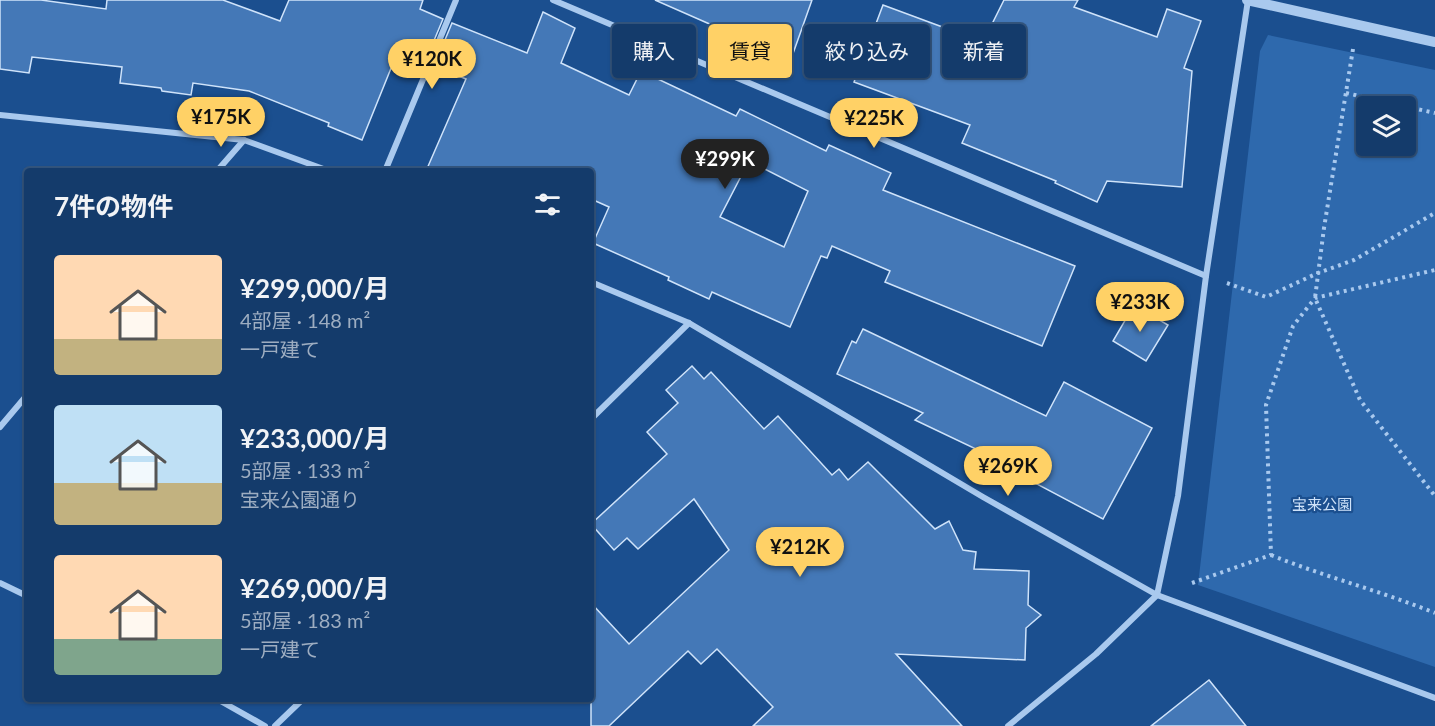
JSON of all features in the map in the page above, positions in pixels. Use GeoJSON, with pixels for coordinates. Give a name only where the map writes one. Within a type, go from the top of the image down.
{"type":"FeatureCollection","features":[{"type":"Feature","properties":{"kind":"street"},"geometry":{"type":"LineString","coordinates":[[386,168],[456,0]]}},
{"type":"Feature","properties":{"kind":"street"},"geometry":{"type":"LineString","coordinates":[[553,0],[1206,276]]}},
{"type":"Feature","properties":{"kind":"street"},"geometry":{"type":"LineString","coordinates":[[1008,726],[1096,654],[1157,595],[1178,496],[1206,276],[1248,0],[1435,42]]}},
{"type":"Feature","properties":{"kind":"street"},"geometry":{"type":"LineString","coordinates":[[0,115],[244,140],[321,168]]}},
{"type":"Feature","properties":{"kind":"street"},"geometry":{"type":"LineString","coordinates":[[220,168],[244,140]]}},
{"type":"Feature","properties":{"kind":"street"},"geometry":{"type":"LineString","coordinates":[[594,283],[689,323],[983,497],[1157,595],[1435,698]]}},
{"type":"Feature","properties":{"kind":"street"},"geometry":{"type":"LineString","coordinates":[[594,416],[689,323]]}},
{"type":"Feature","properties":{"kind":"street"},"geometry":{"type":"LineString","coordinates":[[0,427],[24,399]]}},
{"type":"Feature","properties":{"kind":"street"},"geometry":{"type":"LineString","coordinates":[[0,583],[24,595]]}},
{"type":"Feature","properties":{"kind":"street"},"geometry":{"type":"LineString","coordinates":[[222,702],[265,726]]}},
{"type":"Feature","properties":{"kind":"street"},"geometry":{"type":"LineString","coordinates":[[275,726],[300,702]]}},
{"type":"Feature","properties":{"kind":"path"},"geometry":{"type":"LineString","coordinates":[[1357,25],[1315,298],[1360,400],[1435,496]]}},
{"type":"Feature","properties":{"kind":"path"},"geometry":{"type":"LineString","coordinates":[[1346,93],[1435,113]]}},
{"type":"Feature","properties":{"kind":"path"},"geometry":{"type":"LineString","coordinates":[[1206,276],[1266,297],[1318,273],[1354,260],[1435,213]]}},
{"type":"Feature","properties":{"kind":"path"},"geometry":{"type":"LineString","coordinates":[[1271,555],[1266,405],[1293,326],[1315,298],[1435,270]]}},
{"type":"Feature","properties":{"kind":"path"},"geometry":{"type":"LineString","coordinates":[[1157,595],[1271,555],[1310,571],[1367,588],[1435,614]]}},
{"type":"Feature","properties":{"kind":"green space","name":"宝来公園"},"geometry":{"type":"Polygon","coordinates":[[[1268,35],[1435,70],[1435,667],[1198,585],[1260,51],[1268,35]]]}},
{"type":"Feature","properties":{"kind":"building"},"geometry":{"type":"Polygon","coordinates":[[[0,0],[41,0],[106,9],[107,0],[223,0],[280,21],[289,0],[423,0],[420,9],[443,19],[425,62],[398,51],[362,140],[328,126],[329,123],[249,91],[193,83],[191,95],[162,91],[161,88],[120,83],[122,67],[32,57],[29,73],[0,69],[0,0]]]}},
{"type":"Feature","properties":{"kind":"building"},"geometry":{"type":"Polygon","coordinates":[[[655,0],[812,0],[792,56],[792,24],[710,24],[655,0]]]}},
{"type":"Feature","properties":{"kind":"building"},"geometry":{"type":"Polygon","coordinates":[[[1004,0],[1078,0],[1074,7],[1157,37],[1167,9],[1201,21],[1184,68],[1192,71],[1182,187],[1107,181],[1097,202],[1055,183],[1056,181],[962,143],[970,125],[854,82],[856,78],[930,78],[930,24],[876,24],[883,5],[942,27],[942,78],[1026,78],[1026,24],[992,24],[1004,0]]]}},
{"type":"Feature","properties":{"kind":"building"},"geometry":{"type":"Polygon","coordinates":[[[543,12],[575,28],[561,63],[629,95],[638,78],[656,78],[736,116],[740,109],[826,151],[829,145],[891,173],[883,190],[1075,266],[1042,346],[885,282],[890,271],[832,246],[827,258],[821,256],[790,327],[712,292],[709,299],[668,280],[669,277],[594,243],[609,207],[594,200],[594,168],[427,168],[466,79],[434,66],[452,23],[527,53],[543,12]],[[749,161],[720,217],[784,247],[808,191],[749,161]]]}},
{"type":"Feature","properties":{"kind":"building"},"geometry":{"type":"Polygon","coordinates":[[[1134,305],[1168,325],[1146,361],[1113,341],[1134,305]]]}},
{"type":"Feature","properties":{"kind":"building"},"geometry":{"type":"Polygon","coordinates":[[[863,329],[1046,416],[1064,382],[1152,428],[1103,519],[1016,473],[1018,469],[915,420],[923,413],[837,374],[852,341],[856,343],[863,329]]]}},
{"type":"Feature","properties":{"kind":"building"},"geometry":{"type":"Polygon","coordinates":[[[692,366],[704,379],[711,372],[764,429],[778,416],[832,475],[839,469],[848,480],[868,462],[935,529],[949,521],[963,550],[976,552],[974,569],[1029,571],[1028,605],[1041,615],[1026,628],[1025,660],[896,654],[962,726],[753,726],[773,707],[717,649],[701,664],[688,651],[609,726],[591,726],[591,702],[594,702],[594,606],[629,644],[729,550],[694,499],[638,549],[627,538],[614,550],[594,527],[594,521],[667,454],[647,432],[678,403],[666,390],[692,366]]]}},
{"type":"Feature","properties":{"kind":"building"},"geometry":{"type":"Polygon","coordinates":[[[1209,680],[1246,726],[1151,726],[1209,680]]]}}]}
